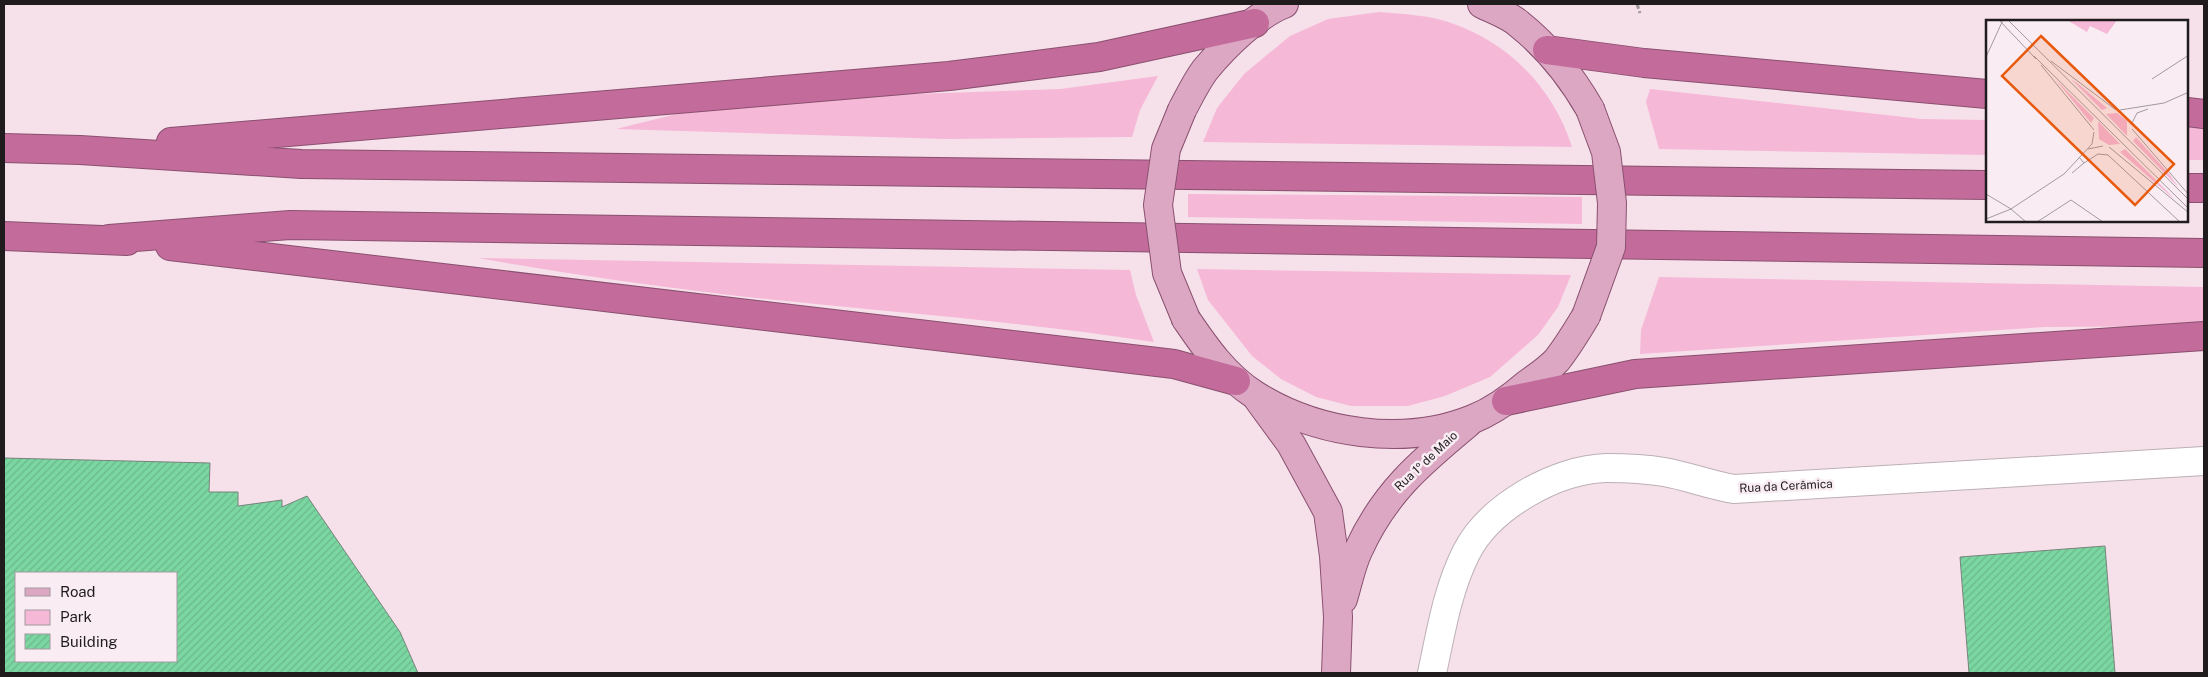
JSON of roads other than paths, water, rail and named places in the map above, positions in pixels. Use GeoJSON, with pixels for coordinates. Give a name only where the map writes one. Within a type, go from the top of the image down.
{"type":"FeatureCollection","features":[{"type":"Feature","properties":{"kind":"highway"},"geometry":{"type":"LineString","coordinates":[[80,150],[949,76],[1099,57],[1255,23]]}},
{"type":"Feature","properties":{"kind":"highway"},"geometry":{"type":"LineString","coordinates":[[1547,50],[1644,63],[1986,94]]}},
{"type":"Feature","properties":{"kind":"highway"},"geometry":{"type":"LineString","coordinates":[[2188,112],[2204,114]]}},
{"type":"Feature","properties":{"kind":"highway"},"geometry":{"type":"LineString","coordinates":[[4,148],[80,150],[301,164],[1986,185]]}},
{"type":"Feature","properties":{"kind":"highway"},"geometry":{"type":"LineString","coordinates":[[2188,188],[2204,188]]}},
{"type":"Feature","properties":{"kind":"highway"},"geometry":{"type":"LineString","coordinates":[[109,239],[290,225],[2204,253]]}},
{"type":"Feature","properties":{"kind":"highway"},"geometry":{"type":"LineString","coordinates":[[4,236],[109,239],[1174,364],[1245,387]]}},
{"type":"Feature","properties":{"kind":"highway"},"geometry":{"type":"LineString","coordinates":[[1506,402],[1634,374],[2204,336]]}},
{"type":"Feature","properties":{"kind":"main road"},"geometry":{"type":"LineString","coordinates":[[1280,5],[1227,45],[1204,71],[1182,110],[1166,148],[1158,205],[1167,273],[1186,319],[1210,353],[1245,387],[1274,405],[1322,425],[1378,435],[1423,432],[1473,419],[1506,402],[1556,361],[1586,316],[1610,247],[1612,203],[1606,152],[1590,109],[1572,76],[1513,13],[1482,4]]}},
{"type":"Feature","properties":{"kind":"main road","name":"Rua 1º de Maio"},"geometry":{"type":"LineString","coordinates":[[1245,387],[1291,444],[1328,512],[1334,556],[1338,617],[1336,673]]}},
{"type":"Feature","properties":{"kind":"main road","name":"Rua 1º de Maio"},"geometry":{"type":"LineString","coordinates":[[1338,617],[1357,552],[1374,518],[1391,493],[1422,462],[1473,419]]}},
{"type":"Feature","properties":{"kind":"street","name":"Rua da Cerâmica"},"geometry":{"type":"LineString","coordinates":[[1432,673],[1448,596],[1466,552],[1489,522],[1514,502],[1535,488],[1561,476],[1606,468],[1664,472],[1712,486],[1734,489],[2204,461]]}}]}
